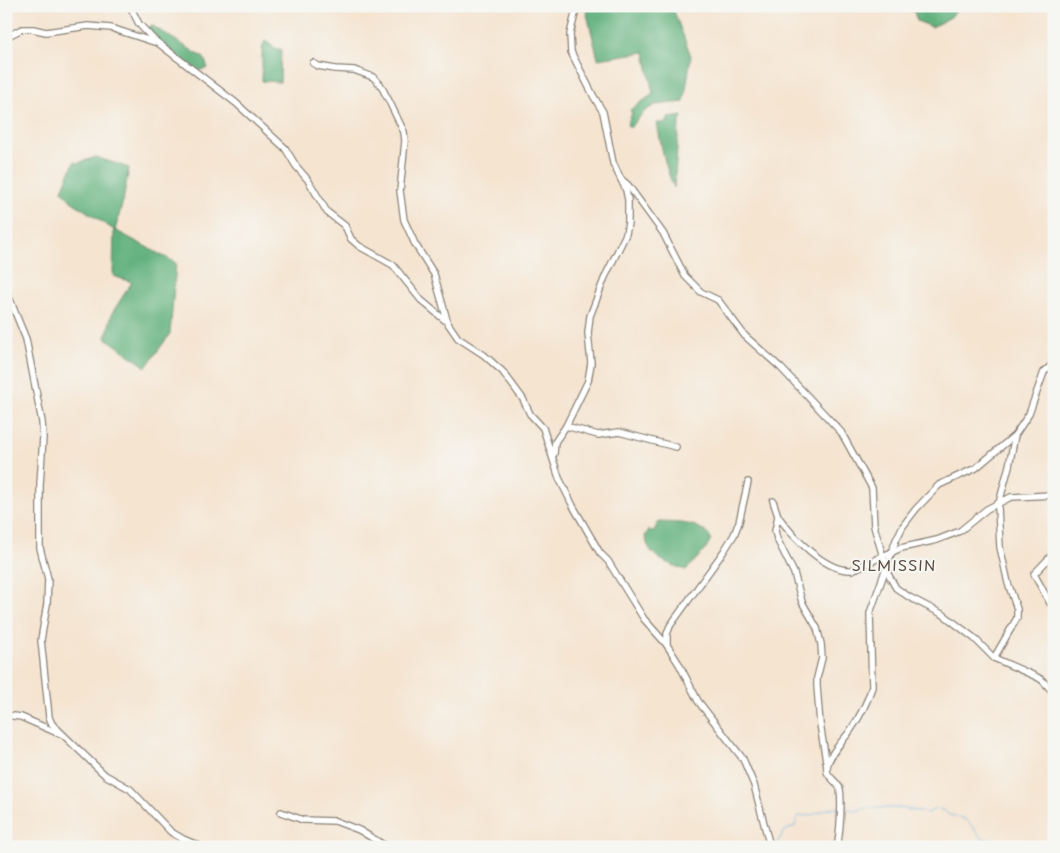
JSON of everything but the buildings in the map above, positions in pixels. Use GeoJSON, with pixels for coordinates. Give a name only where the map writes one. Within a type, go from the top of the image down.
{"type":"FeatureCollection","features":[{"type":"Feature","properties":{"kind":"street"},"geometry":{"type":"LineString","coordinates":[[130,6],[141,27],[159,44],[196,71],[285,148],[296,166],[308,180],[327,212],[345,226],[351,239],[359,246],[393,265],[421,300],[447,322],[460,340],[484,355],[503,372],[523,399],[530,414],[543,428],[556,470],[600,552],[608,561],[644,619],[667,645],[698,701],[743,759],[754,786],[770,847]]}},
{"type":"Feature","properties":{"kind":"street"},"geometry":{"type":"LineString","coordinates":[[554,460],[555,442],[566,426],[588,381],[591,356],[588,333],[590,316],[605,277],[626,234],[628,223],[628,200],[613,163],[603,112],[571,52],[570,34],[576,6]]}},
{"type":"Feature","properties":{"kind":"street"},"geometry":{"type":"LineString","coordinates":[[6,37],[22,29],[46,32],[88,26],[110,28],[159,44]]}},
{"type":"Feature","properties":{"kind":"street"},"geometry":{"type":"LineString","coordinates":[[313,63],[318,66],[335,69],[354,70],[374,77],[389,101],[404,132],[405,141],[400,191],[404,220],[415,244],[434,274],[447,322]]}},
{"type":"Feature","properties":{"kind":"street"},"geometry":{"type":"LineString","coordinates":[[621,179],[628,185],[663,232],[685,276],[701,292],[718,300],[745,336],[781,368],[841,432],[872,488],[874,526],[891,581],[896,588],[944,616],[974,638],[994,658],[1042,680],[1054,693]]}},
{"type":"Feature","properties":{"kind":"street"},"geometry":{"type":"LineString","coordinates":[[6,229],[6,255]]}},
{"type":"Feature","properties":{"kind":"street"},"geometry":{"type":"LineString","coordinates":[[6,290],[26,339],[42,422],[40,548],[48,579],[47,604],[41,640],[49,717],[52,724],[105,775],[130,788],[171,832],[202,847]]}},
{"type":"Feature","properties":{"kind":"street"},"geometry":{"type":"LineString","coordinates":[[827,767],[831,757],[857,721],[869,698],[872,687],[870,613],[896,540],[908,518],[939,485],[976,468],[1015,436],[1029,414],[1044,372],[1054,362]]}},
{"type":"Feature","properties":{"kind":"street"},"geometry":{"type":"LineString","coordinates":[[566,426],[598,435],[619,432],[676,447]]}},
{"type":"Feature","properties":{"kind":"street"},"geometry":{"type":"LineString","coordinates":[[994,658],[1017,618],[1017,609],[1008,583],[1000,547],[998,503],[1009,466],[1015,436]]}},
{"type":"Feature","properties":{"kind":"street"},"geometry":{"type":"LineString","coordinates":[[667,645],[667,634],[670,626],[734,535],[739,522],[748,482]]}},
{"type":"Feature","properties":{"kind":"street"},"geometry":{"type":"LineString","coordinates":[[773,502],[778,516],[801,544],[834,566],[847,570],[857,569],[900,548],[937,540],[960,531],[998,503],[1018,496],[1054,495]]}},
{"type":"Feature","properties":{"kind":"street"},"geometry":{"type":"LineString","coordinates":[[778,516],[775,531],[777,539],[794,573],[802,602],[817,628],[821,644],[822,658],[817,678],[820,724],[828,776],[838,785],[840,792],[840,835],[837,847]]}},
{"type":"Feature","properties":{"kind":"street"},"geometry":{"type":"LineString","coordinates":[[1054,553],[1034,575],[1050,603],[1054,606]]}},
{"type":"Feature","properties":{"kind":"street"},"geometry":{"type":"LineString","coordinates":[[6,715],[21,717],[64,736]]}},
{"type":"Feature","properties":{"kind":"street"},"geometry":{"type":"LineString","coordinates":[[281,812],[303,820],[335,821],[359,830],[387,847]]}},
{"type":"Feature","properties":{"kind":"street"},"geometry":{"type":"LineString","coordinates":[[374,838],[376,847]]}},
{"type":"Feature","properties":{"kind":"green space"},"geometry":{"type":"Polygon","coordinates":[[[585,6],[672,6],[691,56],[684,102],[655,105],[644,112],[630,128],[627,125],[632,113],[630,110],[653,94],[645,52],[598,59],[585,6]]]}},
{"type":"Feature","properties":{"kind":"green space"},"geometry":{"type":"Polygon","coordinates":[[[915,6],[960,6],[951,17],[932,27],[917,21],[914,12],[915,6]]]}},
{"type":"Feature","properties":{"kind":"green space"},"geometry":{"type":"Polygon","coordinates":[[[151,25],[204,58],[208,68],[197,71],[146,33],[151,25]]]}},
{"type":"Feature","properties":{"kind":"green space"},"geometry":{"type":"Polygon","coordinates":[[[265,41],[277,49],[281,49],[280,82],[262,81],[262,49],[265,41]]]}},
{"type":"Feature","properties":{"kind":"green space"},"geometry":{"type":"Polygon","coordinates":[[[682,116],[679,125],[674,188],[666,164],[657,123],[667,123],[668,118],[682,116]]]}},
{"type":"Feature","properties":{"kind":"green space"},"geometry":{"type":"Polygon","coordinates":[[[96,157],[129,168],[115,230],[176,263],[170,334],[146,367],[106,338],[112,313],[132,282],[113,276],[114,230],[71,201],[62,190],[74,162],[78,163],[96,157]]]}},
{"type":"Feature","properties":{"kind":"green space"},"geometry":{"type":"Polygon","coordinates":[[[660,522],[695,526],[707,533],[711,539],[705,550],[686,570],[665,562],[650,550],[645,536],[649,530],[654,532],[657,524],[660,522]]]}},
{"type":"Feature","properties":{"kind":"waterway"},"geometry":{"type":"LineString","coordinates":[[774,847],[785,831],[795,826],[798,817],[840,807]]}},
{"type":"Feature","properties":{"kind":"waterway"},"geometry":{"type":"LineString","coordinates":[[844,807],[856,811],[866,808],[900,808],[928,813],[935,809],[943,810],[948,814],[967,821],[980,836],[988,840],[1018,843],[1054,842]]}},
{"type":"Feature","properties":{"kind":"district","name":"SILMISSIN"},"geometry":{"type":"Point","coordinates":[894,566]}}]}
